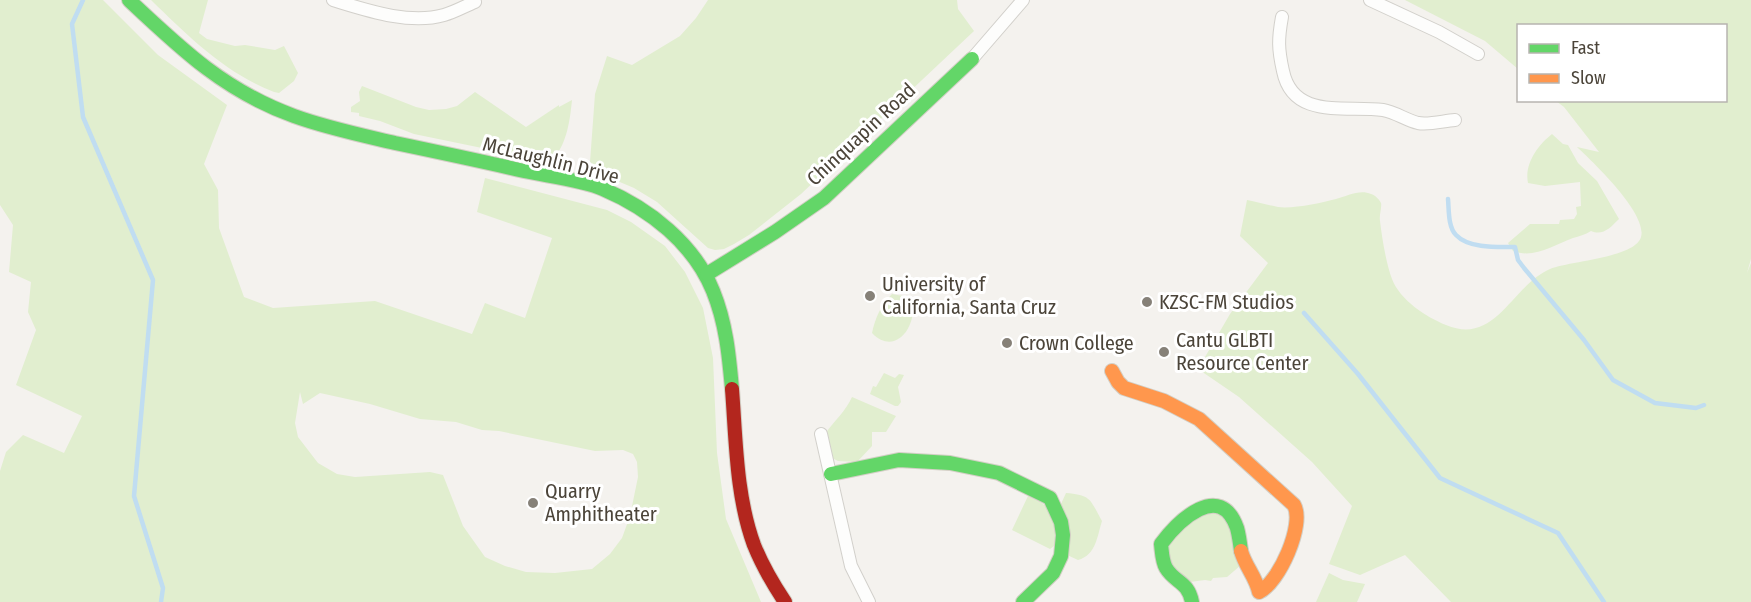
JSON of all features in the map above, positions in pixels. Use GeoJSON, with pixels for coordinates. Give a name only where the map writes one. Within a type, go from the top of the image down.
{"type":"FeatureCollection","features":[{"type":"Feature","properties":{"kind":"street","name":"McLaughlin Drive"},"geometry":{"type":"LineString","coordinates":[[129,0],[224,82],[269,106],[343,132],[601,188],[623,198],[663,223],[681,241],[706,274],[724,315],[740,482],[748,528],[769,578],[785,602]]}},
{"type":"Feature","properties":{"kind":"street"},"geometry":{"type":"LineString","coordinates":[[333,0],[380,14],[426,18],[445,15],[475,2],[474,0]]}},
{"type":"Feature","properties":{"kind":"street","name":"Chinquapin Road"},"geometry":{"type":"LineString","coordinates":[[706,274],[799,216],[838,186],[972,59],[1023,0]]}},
{"type":"Feature","properties":{"kind":"street"},"geometry":{"type":"LineString","coordinates":[[1370,0],[1439,32],[1478,54]]}},
{"type":"Feature","properties":{"kind":"street"},"geometry":{"type":"LineString","coordinates":[[1282,17],[1278,40],[1284,76],[1293,95],[1300,100],[1322,107],[1387,111],[1419,123],[1455,120]]}},
{"type":"Feature","properties":{"kind":"street"},"geometry":{"type":"LineString","coordinates":[[1112,371],[1115,380],[1127,389],[1159,399],[1199,419],[1294,504],[1298,517],[1291,542],[1272,583],[1259,592],[1258,585],[1242,554],[1236,525],[1230,515],[1221,508],[1206,505],[1195,510],[1172,529],[1161,544],[1166,568],[1188,586],[1192,602]]}},
{"type":"Feature","properties":{"kind":"street"},"geometry":{"type":"LineString","coordinates":[[821,434],[851,566],[869,602]]}},
{"type":"Feature","properties":{"kind":"street"},"geometry":{"type":"LineString","coordinates":[[831,474],[859,466],[899,460],[950,463],[999,473],[1050,498],[1061,522],[1063,535],[1061,556],[1053,573],[1023,602]]}},
{"type":"Feature","properties":{"kind":"green space"},"geometry":{"type":"Polygon","coordinates":[[[0,0],[103,0],[158,55],[227,105],[204,164],[218,190],[219,228],[244,297],[273,308],[375,301],[472,334],[485,303],[525,318],[552,238],[477,212],[485,178],[607,210],[631,222],[665,246],[685,272],[703,308],[713,358],[717,453],[726,519],[761,602],[0,602],[0,471],[6,452],[23,435],[64,453],[82,416],[16,385],[36,330],[28,312],[31,282],[9,272],[13,225],[0,205],[0,0]],[[300,392],[295,423],[298,437],[318,463],[337,474],[355,477],[430,472],[443,475],[463,526],[485,557],[505,566],[526,572],[555,573],[592,569],[610,554],[622,538],[630,516],[638,477],[637,462],[633,454],[623,450],[595,451],[499,431],[482,430],[456,422],[420,419],[370,404],[320,393],[303,404],[300,392]]]}},
{"type":"Feature","properties":{"kind":"green space"},"geometry":{"type":"Polygon","coordinates":[[[151,0],[208,0],[199,33],[207,39],[235,46],[245,45],[275,50],[284,46],[298,73],[294,81],[279,93],[239,75],[193,40],[151,0]]]}},
{"type":"Feature","properties":{"kind":"green space"},"geometry":{"type":"Polygon","coordinates":[[[708,0],[957,0],[958,9],[974,31],[801,194],[749,235],[724,249],[715,250],[708,248],[657,202],[634,188],[608,177],[590,162],[595,94],[607,56],[632,65],[680,36],[708,0]]]}},
{"type":"Feature","properties":{"kind":"green space"},"geometry":{"type":"Polygon","coordinates":[[[1405,0],[1751,0],[1751,259],[1747,273],[1751,263],[1751,602],[1451,602],[1405,555],[1360,575],[1329,564],[1352,506],[1312,462],[1239,397],[1198,369],[1230,314],[1268,263],[1240,236],[1247,200],[1278,207],[1291,207],[1358,193],[1374,195],[1381,203],[1380,221],[1388,266],[1392,279],[1401,294],[1422,312],[1446,325],[1463,329],[1478,328],[1491,321],[1536,277],[1550,269],[1627,250],[1641,237],[1641,227],[1628,202],[1577,147],[1599,152],[1564,107],[1557,102],[1727,102],[1727,24],[1517,24],[1517,68],[1485,41],[1405,0]]]}},
{"type":"Feature","properties":{"kind":"green space"},"geometry":{"type":"Polygon","coordinates":[[[362,86],[429,110],[457,106],[475,92],[526,127],[559,105],[559,107],[572,100],[567,131],[558,152],[554,158],[536,159],[414,134],[359,116],[359,113],[351,112],[351,107],[360,101],[359,92],[362,86]]]}},
{"type":"Feature","properties":{"kind":"green space"},"geometry":{"type":"Polygon","coordinates":[[[1552,134],[1563,144],[1568,145],[1578,163],[1597,181],[1619,219],[1603,232],[1591,231],[1544,250],[1529,253],[1513,251],[1508,243],[1530,224],[1559,224],[1560,220],[1574,219],[1577,214],[1576,207],[1581,206],[1580,182],[1545,186],[1528,183],[1530,162],[1552,134]]]}},
{"type":"Feature","properties":{"kind":"green space"},"geometry":{"type":"Polygon","coordinates":[[[892,294],[903,296],[912,304],[913,313],[908,329],[902,336],[889,342],[881,340],[872,333],[879,312],[892,294]]]}},
{"type":"Feature","properties":{"kind":"green space"},"geometry":{"type":"Polygon","coordinates":[[[884,373],[895,378],[899,374],[904,375],[898,387],[901,402],[898,406],[870,394],[873,386],[876,387],[884,373]]]}},
{"type":"Feature","properties":{"kind":"green space"},"geometry":{"type":"Polygon","coordinates":[[[852,397],[896,416],[886,432],[872,432],[872,446],[857,462],[838,461],[830,457],[825,434],[852,397]]]}},
{"type":"Feature","properties":{"kind":"green space"},"geometry":{"type":"Polygon","coordinates":[[[1066,493],[1086,497],[1102,521],[1092,550],[1084,558],[1078,560],[1065,554],[1061,504],[1066,493]]]}},
{"type":"Feature","properties":{"kind":"green space"},"geometry":{"type":"Polygon","coordinates":[[[1028,496],[1044,505],[1052,513],[1058,543],[1050,549],[1012,530],[1028,496]]]}},
{"type":"Feature","properties":{"kind":"green space"},"geometry":{"type":"Polygon","coordinates":[[[1206,509],[1231,520],[1241,565],[1227,577],[1213,578],[1211,581],[1190,582],[1169,564],[1168,542],[1206,509]]]}},
{"type":"Feature","properties":{"kind":"green space"},"geometry":{"type":"Polygon","coordinates":[[[1329,573],[1343,580],[1365,584],[1357,602],[1316,602],[1329,573]]]}},
{"type":"Feature","properties":{"kind":"waterway"},"geometry":{"type":"LineString","coordinates":[[83,0],[72,24],[83,117],[153,280],[134,496],[163,588],[161,602]]}},
{"type":"Feature","properties":{"kind":"waterway"},"geometry":{"type":"LineString","coordinates":[[1448,199],[1453,232],[1462,240],[1476,245],[1515,247],[1518,260],[1584,340],[1613,380],[1655,403],[1696,408],[1704,405]]}},
{"type":"Feature","properties":{"kind":"waterway"},"geometry":{"type":"LineString","coordinates":[[1304,313],[1358,374],[1440,478],[1558,533],[1604,602]]}},
{"type":"Feature","properties":{"kind":"traffic: fast"},"geometry":{"type":"LineString","coordinates":[[129,0],[186,52],[225,81],[269,106],[331,128],[585,183],[603,189],[637,207],[682,243],[705,274],[724,327],[732,389]]}},
{"type":"Feature","properties":{"kind":"traffic: fast"},"geometry":{"type":"LineString","coordinates":[[707,274],[775,232],[824,198],[972,59]]}},
{"type":"Feature","properties":{"kind":"traffic: fast"},"geometry":{"type":"LineString","coordinates":[[831,474],[899,460],[950,463],[999,473],[1050,498],[1061,522],[1063,535],[1061,556],[1053,573],[1023,602]]}},
{"type":"Feature","properties":{"kind":"traffic: fast"},"geometry":{"type":"LineString","coordinates":[[1192,602],[1188,590],[1166,568],[1161,544],[1168,535],[1199,509],[1210,506],[1220,507],[1230,514],[1237,528],[1241,551]]}},
{"type":"Feature","properties":{"kind":"traffic: slow"},"geometry":{"type":"LineString","coordinates":[[1112,371],[1124,388],[1164,401],[1199,419],[1294,505],[1296,525],[1288,552],[1282,566],[1267,586],[1259,592],[1241,551]]}},
{"type":"Feature","properties":{"kind":"traffic: jam"},"geometry":{"type":"LineString","coordinates":[[732,389],[740,488],[748,526],[761,560],[785,602]]}},
{"type":"Feature","properties":{"kind":"place","name":"University of California, Santa Cruz"},"geometry":{"type":"Point","coordinates":[870,296]}},
{"type":"Feature","properties":{"kind":"place","name":"KZSC-FM Studios"},"geometry":{"type":"Point","coordinates":[1147,302]}},
{"type":"Feature","properties":{"kind":"place","name":"Crown College"},"geometry":{"type":"Point","coordinates":[1007,343]}},
{"type":"Feature","properties":{"kind":"place","name":"Cantu GLBTI Resource Center"},"geometry":{"type":"Point","coordinates":[1164,352]}},
{"type":"Feature","properties":{"kind":"place","name":"Quarry Amphitheater"},"geometry":{"type":"Point","coordinates":[533,503]}}]}
